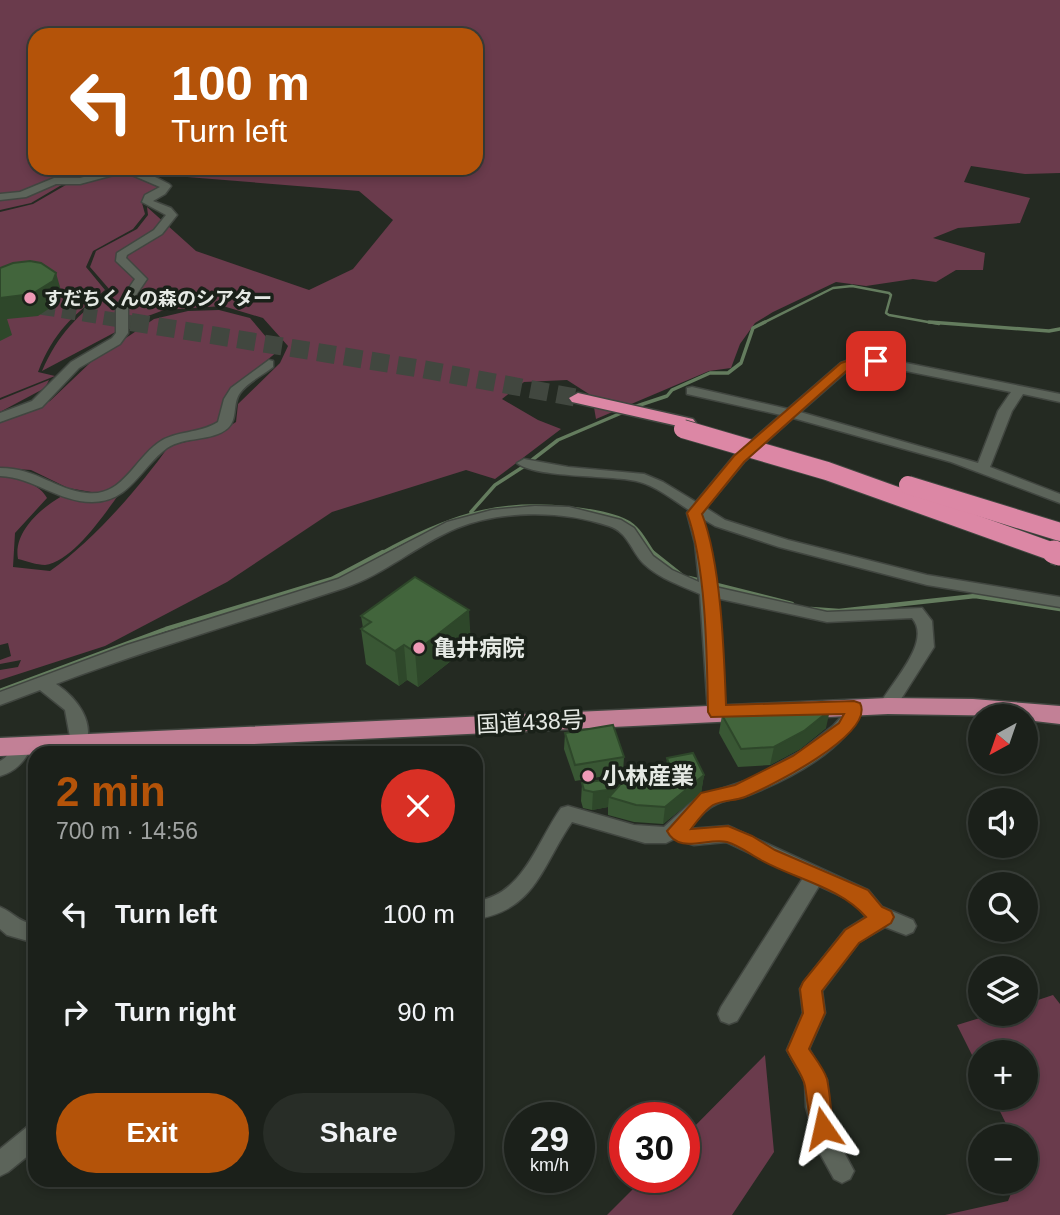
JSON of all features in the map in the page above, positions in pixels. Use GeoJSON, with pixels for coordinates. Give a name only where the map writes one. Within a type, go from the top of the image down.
{"type":"FeatureCollection","features":[{"type":"Feature","properties":{"kind":"highway"},"geometry":{"type":"LineString","coordinates":[[576,400],[685,426],[946,496],[1060,532]]}},
{"type":"Feature","properties":{"kind":"highway"},"geometry":{"type":"LineString","coordinates":[[685,426],[853,480],[1060,554]]}},
{"type":"Feature","properties":{"kind":"highway","name":"国道438号"},"geometry":{"type":"LineString","coordinates":[[128,746],[717,712],[854,707],[973,707],[1060,715]]}},
{"type":"Feature","properties":{"kind":"highway","name":"国道438号"},"geometry":{"type":"LineString","coordinates":[[0,747],[78,743],[103,746]]}},
{"type":"Feature","properties":{"kind":"street"},"geometry":{"type":"LineString","coordinates":[[0,197],[22,195],[54,181],[80,181],[100,175]]}},
{"type":"Feature","properties":{"kind":"street"},"geometry":{"type":"LineString","coordinates":[[0,418],[37,404],[75,365],[116,341],[122,333],[122,307],[141,279],[120,260],[122,253],[158,232],[172,215],[148,202],[149,197],[161,192],[166,186],[142,175]]}},
{"type":"Feature","properties":{"kind":"street"},"geometry":{"type":"LineString","coordinates":[[717,712],[715,655],[707,583],[700,529],[694,513],[739,459],[845,366],[858,361],[876,361],[1060,398]]}},
{"type":"Feature","properties":{"kind":"street"},"geometry":{"type":"LineString","coordinates":[[0,472],[30,474],[63,493],[90,498],[106,497],[125,488],[160,447],[169,441],[181,435],[220,428],[226,422],[233,393],[269,364]]}},
{"type":"Feature","properties":{"kind":"street"},"geometry":{"type":"LineString","coordinates":[[983,469],[1005,411],[1018,390]]}},
{"type":"Feature","properties":{"kind":"street"},"geometry":{"type":"LineString","coordinates":[[692,391],[793,414],[956,459],[1060,499]]}},
{"type":"Feature","properties":{"kind":"street"},"geometry":{"type":"LineString","coordinates":[[524,463],[568,471],[639,477],[658,485],[720,523],[748,533],[845,561],[927,580],[1060,602]]}},
{"type":"Feature","properties":{"kind":"street"},"geometry":{"type":"LineString","coordinates":[[0,699],[133,649],[344,583],[452,525],[492,515],[535,510],[569,512],[616,523],[629,531],[648,559],[667,574],[827,617],[916,612],[924,621],[926,647],[892,695],[888,706]]}},
{"type":"Feature","properties":{"kind":"street"},"geometry":{"type":"LineString","coordinates":[[41,683],[70,703],[79,727],[78,743]]}},
{"type":"Feature","properties":{"kind":"street"},"geometry":{"type":"LineString","coordinates":[[483,910],[511,898],[525,883],[537,868],[557,827],[568,813],[657,836],[677,831],[708,798],[739,792],[800,761],[845,728],[853,715],[854,707]]}},
{"type":"Feature","properties":{"kind":"street"},"geometry":{"type":"LineString","coordinates":[[0,769],[11,764],[23,746]]}},
{"type":"Feature","properties":{"kind":"street"},"geometry":{"type":"LineString","coordinates":[[677,831],[684,836],[694,837],[715,833],[728,834],[860,897],[875,913],[906,926]]}},
{"type":"Feature","properties":{"kind":"street"},"geometry":{"type":"LineString","coordinates":[[729,1014],[815,876]]}},
{"type":"Feature","properties":{"kind":"street"},"geometry":{"type":"LineString","coordinates":[[0,916],[14,929],[28,934]]}},
{"type":"Feature","properties":{"kind":"street"},"geometry":{"type":"LineString","coordinates":[[842,1171],[829,1148],[817,1107],[816,1080],[798,1050],[814,1013],[811,989],[852,936],[884,917]]}},
{"type":"Feature","properties":{"kind":"street"},"geometry":{"type":"LineString","coordinates":[[0,1164],[28,1141]]}},
{"type":"Feature","properties":{"kind":"shaded area"},"geometry":{"type":"Polygon","coordinates":[[[0,0],[1060,0],[1060,173],[1025,174],[971,166],[964,182],[1030,198],[1020,223],[958,228],[933,238],[985,253],[983,270],[956,270],[936,282],[913,279],[866,286],[836,282],[755,323],[740,344],[731,368],[709,371],[596,419],[592,396],[567,380],[524,382],[502,399],[538,420],[561,429],[495,479],[466,470],[332,512],[227,582],[105,646],[0,680],[0,670],[18,667],[21,660],[0,664],[0,660],[11,656],[8,643],[0,645],[0,477],[26,481],[47,498],[15,533],[13,567],[50,571],[82,545],[114,513],[169,446],[215,435],[236,422],[238,404],[280,363],[288,346],[263,318],[223,306],[164,310],[140,319],[42,371],[55,346],[70,326],[110,290],[90,267],[96,251],[137,229],[148,215],[147,207],[196,251],[309,290],[353,269],[393,220],[359,191],[181,175],[483,175],[483,28],[28,28],[28,175],[79,175],[31,203],[0,210],[0,0]]]}},
{"type":"Feature","properties":{"kind":"shaded area"},"geometry":{"type":"Polygon","coordinates":[[[107,175],[136,175],[160,185],[158,190],[145,196],[142,203],[145,214],[133,229],[93,251],[86,267],[105,290],[74,317],[58,335],[44,358],[38,372],[55,376],[0,398],[0,212],[33,204],[71,182],[107,175]]]}},
{"type":"Feature","properties":{"kind":"shaded area"},"geometry":{"type":"Polygon","coordinates":[[[219,310],[250,318],[278,351],[229,392],[224,421],[203,430],[173,435],[154,447],[122,487],[103,494],[68,488],[31,470],[0,468],[0,421],[50,401],[92,361],[154,319],[188,311],[219,310]]]}},
{"type":"Feature","properties":{"kind":"shaded area"},"geometry":{"type":"Polygon","coordinates":[[[49,380],[45,388],[0,412],[0,400],[49,380]]]}},
{"type":"Feature","properties":{"kind":"shaded area"},"geometry":{"type":"Polygon","coordinates":[[[119,494],[105,514],[66,556],[45,565],[18,559],[24,530],[54,501],[62,496],[88,501],[119,494]]]}},
{"type":"Feature","properties":{"kind":"shaded area"},"geometry":{"type":"Polygon","coordinates":[[[1053,995],[1060,1004],[1060,1215],[945,1215],[1008,1201],[1011,1194],[1038,1194],[1038,1124],[1006,1124],[999,1110],[1038,1110],[1038,1040],[968,1040],[968,1047],[957,1025],[968,1022],[968,1026],[1038,1026],[1038,1000],[1053,995]]]}},
{"type":"Feature","properties":{"kind":"shaded area"},"geometry":{"type":"Polygon","coordinates":[[[765,1055],[774,1152],[732,1215],[607,1215],[629,1193],[700,1193],[700,1121],[765,1055]]]}},
{"type":"Feature","properties":{"kind":"building"},"geometry":{"type":"Polygon","coordinates":[[[30,261],[41,263],[56,273],[53,281],[32,294],[0,298],[0,268],[30,261]]]}},
{"type":"Feature","properties":{"kind":"building"},"geometry":{"type":"Polygon","coordinates":[[[415,577],[469,610],[415,652],[404,645],[395,651],[361,629],[371,622],[361,616],[415,577]]]}},
{"type":"Feature","properties":{"kind":"building"},"geometry":{"type":"Polygon","coordinates":[[[830,710],[804,731],[774,747],[741,749],[722,715],[830,710]]]}},
{"type":"Feature","properties":{"kind":"building"},"geometry":{"type":"Polygon","coordinates":[[[613,725],[624,757],[575,765],[565,733],[613,725]]]}},
{"type":"Feature","properties":{"kind":"building"},"geometry":{"type":"Polygon","coordinates":[[[693,753],[704,775],[665,807],[636,805],[609,797],[628,776],[671,770],[667,758],[693,753]]]}},
{"type":"Feature","properties":{"kind":"building"},"geometry":{"type":"Polygon","coordinates":[[[610,779],[614,789],[593,792],[584,790],[582,783],[610,779]]]}},
{"type":"Feature","properties":{"kind":"waterway"},"geometry":{"type":"LineString","coordinates":[[634,407],[667,396],[672,390],[710,373],[728,373],[741,363],[753,328],[833,288],[852,286],[889,293],[891,295],[886,313],[889,315],[939,324]]}},
{"type":"Feature","properties":{"kind":"waterway"},"geometry":{"type":"LineString","coordinates":[[929,322],[1049,331],[1060,329]]}},
{"type":"Feature","properties":{"kind":"waterway"},"geometry":{"type":"LineString","coordinates":[[532,460],[558,440],[626,411]]}},
{"type":"Feature","properties":{"kind":"waterway"},"geometry":{"type":"LineString","coordinates":[[471,512],[495,485],[526,465]]}},
{"type":"Feature","properties":{"kind":"waterway"},"geometry":{"type":"LineString","coordinates":[[380,554],[448,522],[471,514],[517,506],[569,508],[620,518],[635,527],[653,553]]}},
{"type":"Feature","properties":{"kind":"waterway"},"geometry":{"type":"LineString","coordinates":[[0,691],[166,629],[332,579],[383,552]]}},
{"type":"Feature","properties":{"kind":"waterway"},"geometry":{"type":"LineString","coordinates":[[653,553],[681,575]]}},
{"type":"Feature","properties":{"kind":"waterway"},"geometry":{"type":"LineString","coordinates":[[689,578],[792,604]]}},
{"type":"Feature","properties":{"kind":"waterway"},"geometry":{"type":"LineString","coordinates":[[811,609],[839,611],[975,596],[1060,609]]}},
{"type":"Feature","properties":{"kind":"tunnel"},"geometry":{"type":"LineString","coordinates":[[0,301],[142,324]]}},
{"type":"Feature","properties":{"kind":"tunnel"},"geometry":{"type":"LineString","coordinates":[[131,322],[422,369],[578,398]]}},
{"type":"Feature","properties":{"kind":"place","name":"すだちくんの森のシアター"},"geometry":{"type":"Point","coordinates":[30,298]}},
{"type":"Feature","properties":{"kind":"place","name":"亀井病院"},"geometry":{"type":"Point","coordinates":[419,648]}},
{"type":"Feature","properties":{"kind":"place","name":"小林産業"},"geometry":{"type":"Point","coordinates":[588,776]}},
{"type":"Feature","properties":{"kind":"route"},"geometry":{"type":"LineString","coordinates":[[823,1128],[817,1107],[816,1080],[798,1050],[814,1013],[811,989],[852,936],[884,917],[875,913],[860,897],[728,834],[715,833],[694,837],[684,836],[677,831],[708,798],[739,792],[800,761],[845,728],[853,715],[854,707],[717,712],[715,655],[707,575],[700,529],[694,513],[697,506],[739,459],[845,366],[858,361],[876,361]]}}]}
